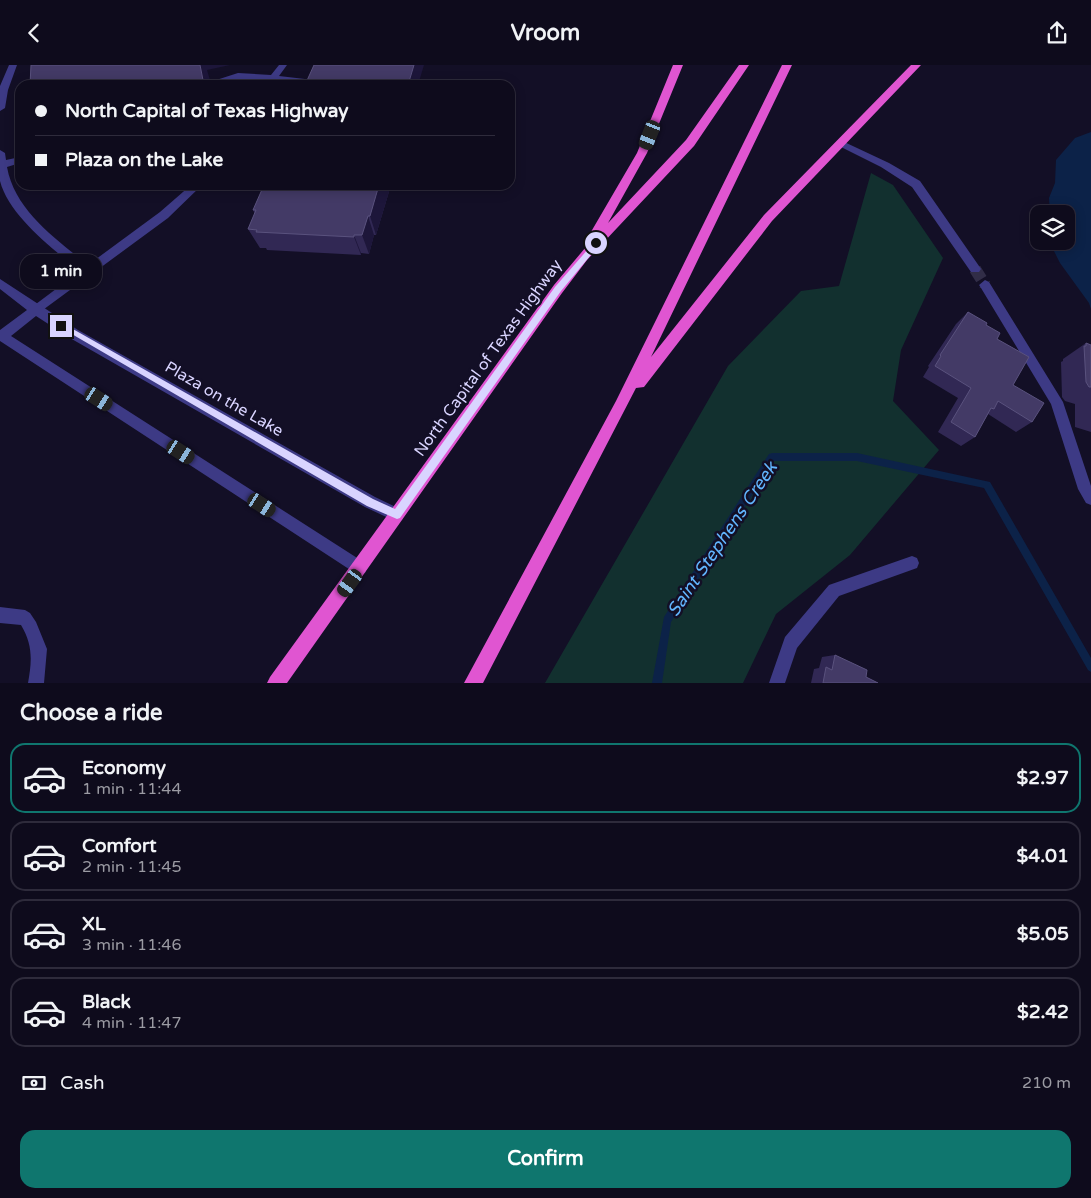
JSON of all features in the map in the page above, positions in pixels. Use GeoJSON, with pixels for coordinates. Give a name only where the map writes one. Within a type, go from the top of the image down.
{"type":"FeatureCollection","features":[{"type":"Feature","properties":{"kind":"highway"},"geometry":{"type":"LineString","coordinates":[[583,257],[642,153],[678,65]]}},
{"type":"Feature","properties":{"kind":"highway","name":"North Capital of Texas Highway"},"geometry":{"type":"LineString","coordinates":[[276,683],[583,257],[690,143],[744,65]]}},
{"type":"Feature","properties":{"kind":"highway"},"geometry":{"type":"LineString","coordinates":[[473,683],[621,405],[787,65]]}},
{"type":"Feature","properties":{"kind":"highway"},"geometry":{"type":"LineString","coordinates":[[621,405],[768,218],[916,65]]}},
{"type":"Feature","properties":{"kind":"street"},"geometry":{"type":"LineString","coordinates":[[0,108],[1,90],[12,66],[24,65]]}},
{"type":"Feature","properties":{"kind":"street"},"geometry":{"type":"LineString","coordinates":[[272,80],[283,65]]}},
{"type":"Feature","properties":{"kind":"street"},"geometry":{"type":"LineString","coordinates":[[224,80],[254,76],[265,80]]}},
{"type":"Feature","properties":{"kind":"street"},"geometry":{"type":"LineString","coordinates":[[840,143],[885,165],[916,184],[976,269]]}},
{"type":"Feature","properties":{"kind":"street"},"geometry":{"type":"LineString","coordinates":[[15,160],[1,159],[5,181],[15,201],[38,228],[88,272]]}},
{"type":"Feature","properties":{"kind":"street"},"geometry":{"type":"LineString","coordinates":[[192,190],[164,215],[1,335],[360,568]]}},
{"type":"Feature","properties":{"kind":"street","name":"Plaza on the Lake"},"geometry":{"type":"LineString","coordinates":[[0,283],[36,310],[370,502],[397,515]]}},
{"type":"Feature","properties":{"kind":"street"},"geometry":{"type":"LineString","coordinates":[[984,285],[1057,403],[1084,489],[1091,498]]}},
{"type":"Feature","properties":{"kind":"street"},"geometry":{"type":"LineString","coordinates":[[777,683],[791,643],[834,590],[912,563]]}},
{"type":"Feature","properties":{"kind":"street"},"geometry":{"type":"LineString","coordinates":[[0,615],[25,619],[37,637],[39,663],[36,683]]}},
{"type":"Feature","properties":{"kind":"green space"},"geometry":{"type":"Polygon","coordinates":[[[871,173],[893,185],[943,258],[901,350],[893,401],[939,450],[850,555],[776,614],[743,683],[545,683],[728,366],[801,291],[839,286],[871,173]]]}},
{"type":"Feature","properties":{"kind":"water"},"geometry":{"type":"Polygon","coordinates":[[[1091,132],[1091,309],[1089,303],[1060,263],[1054,250],[1075,250],[1075,205],[1049,205],[1049,198],[1055,183],[1056,160],[1075,138],[1091,132]]]}},
{"type":"Feature","properties":{"kind":"building"},"geometry":{"type":"Polygon","coordinates":[[[31,65],[200,65],[203,80],[30,80],[31,65]]]}},
{"type":"Feature","properties":{"kind":"building"},"geometry":{"type":"Polygon","coordinates":[[[314,65],[414,65],[410,80],[307,80],[314,65]]]}},
{"type":"Feature","properties":{"kind":"building"},"geometry":{"type":"Polygon","coordinates":[[[262,190],[378,190],[362,235],[354,235],[354,237],[256,232],[257,230],[248,229],[256,210],[253,210],[262,190]]]}},
{"type":"Feature","properties":{"kind":"building"},"geometry":{"type":"Polygon","coordinates":[[[968,312],[1000,333],[997,339],[1029,357],[1013,385],[1044,403],[1032,422],[998,401],[994,409],[991,408],[975,437],[951,422],[971,388],[935,366],[968,312]]]}},
{"type":"Feature","properties":{"kind":"building"},"geometry":{"type":"Polygon","coordinates":[[[1086,343],[1091,345],[1091,387],[1086,382],[1084,346],[1086,346],[1086,343]]]}},
{"type":"Feature","properties":{"kind":"building"},"geometry":{"type":"Polygon","coordinates":[[[835,655],[867,670],[866,677],[878,683],[823,683],[826,667],[832,670],[835,655]]]}},
{"type":"Feature","properties":{"kind":"waterway","name":"Saint Stephens Creek"},"geometry":{"type":"LineString","coordinates":[[657,683],[667,620],[772,457],[857,457],[987,485],[1091,667]]}},
{"type":"Feature","properties":{"kind":"tunnel"},"geometry":{"type":"LineString","coordinates":[[975,269],[985,285]]}},
{"type":"Feature","properties":{"kind":"route"},"geometry":{"type":"LineString","coordinates":[[61,326],[370,502],[397,515],[558,289],[596,243]]}}]}
